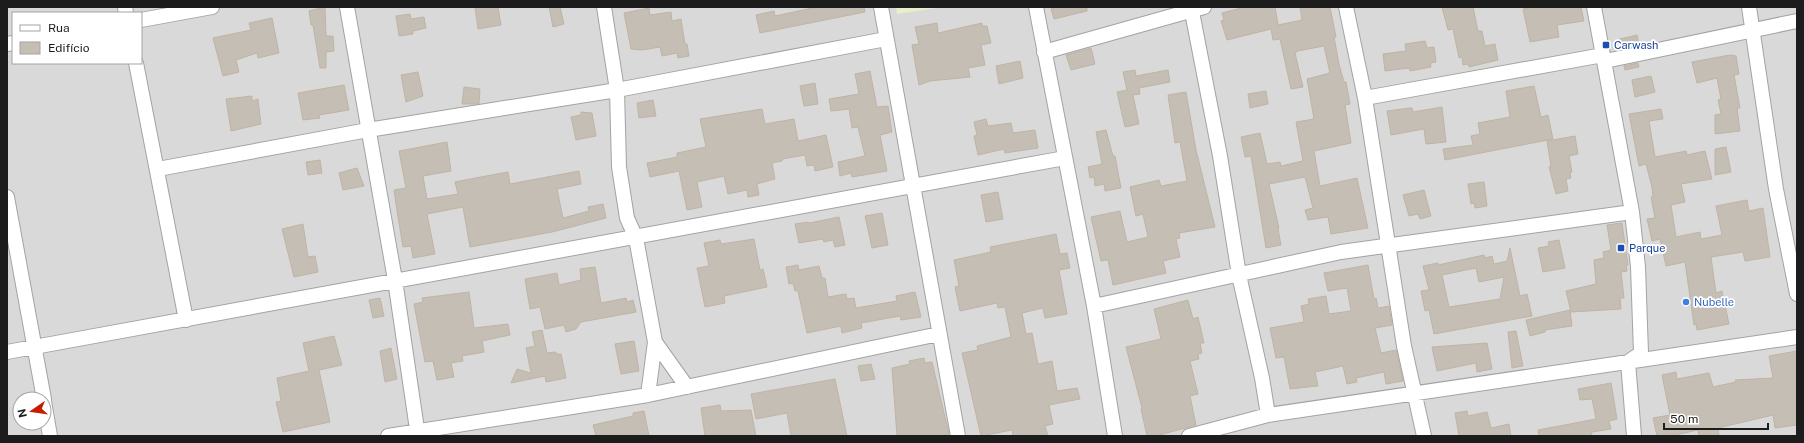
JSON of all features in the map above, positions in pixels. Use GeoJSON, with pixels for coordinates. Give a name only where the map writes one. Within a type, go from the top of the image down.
{"type":"FeatureCollection","features":[{"type":"Feature","properties":{"kind":"street"},"geometry":{"type":"LineString","coordinates":[[142,20],[212,7]]}},
{"type":"Feature","properties":{"kind":"street"},"geometry":{"type":"LineString","coordinates":[[347,7],[395,280],[418,433]]}},
{"type":"Feature","properties":{"kind":"street"},"geometry":{"type":"LineString","coordinates":[[604,7],[617,90],[619,167],[628,218],[636,238],[655,342],[648,395]]}},
{"type":"Feature","properties":{"kind":"street"},"geometry":{"type":"LineString","coordinates":[[881,7],[958,436]]}},
{"type":"Feature","properties":{"kind":"street"},"geometry":{"type":"LineString","coordinates":[[1036,7],[1094,306],[1115,436]]}},
{"type":"Feature","properties":{"kind":"street"},"geometry":{"type":"LineString","coordinates":[[1346,7],[1365,98],[1404,346],[1424,436]]}},
{"type":"Feature","properties":{"kind":"street"},"geometry":{"type":"LineString","coordinates":[[1594,7],[1632,212],[1638,267],[1641,353],[1628,362]]}},
{"type":"Feature","properties":{"kind":"street"},"geometry":{"type":"LineString","coordinates":[[1749,7],[1754,30],[1776,190],[1797,294]]}},
{"type":"Feature","properties":{"kind":"street"},"geometry":{"type":"LineString","coordinates":[[1044,52],[1198,9],[1239,275],[1262,378],[1268,415]]}},
{"type":"Feature","properties":{"kind":"street"},"geometry":{"type":"LineString","coordinates":[[1365,98],[1604,58],[1797,21]]}},
{"type":"Feature","properties":{"kind":"street"},"geometry":{"type":"LineString","coordinates":[[158,169],[368,130],[617,90],[886,39]]}},
{"type":"Feature","properties":{"kind":"street"},"geometry":{"type":"LineString","coordinates":[[136,64],[158,169],[186,320]]}},
{"type":"Feature","properties":{"kind":"street"},"geometry":{"type":"LineString","coordinates":[[7,352],[395,280],[636,238],[1065,158]]}},
{"type":"Feature","properties":{"kind":"street"},"geometry":{"type":"LineString","coordinates":[[7,198],[42,391]]}},
{"type":"Feature","properties":{"kind":"street"},"geometry":{"type":"LineString","coordinates":[[1094,306],[1341,252],[1632,212]]}},
{"type":"Feature","properties":{"kind":"street"},"geometry":{"type":"LineString","coordinates":[[388,436],[418,433],[687,388],[939,334]]}},
{"type":"Feature","properties":{"kind":"street"},"geometry":{"type":"LineString","coordinates":[[1190,436],[1268,415],[1797,337]]}},
{"type":"Feature","properties":{"kind":"street"},"geometry":{"type":"LineString","coordinates":[[655,342],[687,388]]}},
{"type":"Feature","properties":{"kind":"street"},"geometry":{"type":"LineString","coordinates":[[1628,362],[1634,436]]}},
{"type":"Feature","properties":{"kind":"shaded area"},"geometry":{"type":"Polygon","coordinates":[[[7,7],[1797,7],[1797,436],[7,436],[7,7]]]}},
{"type":"Feature","properties":{"kind":"green space"},"geometry":{"type":"Polygon","coordinates":[[[896,7],[944,7],[897,14],[896,7]]]}},
{"type":"Feature","properties":{"kind":"building"},"geometry":{"type":"Polygon","coordinates":[[[325,7],[326,36],[333,36],[334,51],[326,52],[326,68],[320,68],[313,25],[311,25],[309,11],[325,7]]]}},
{"type":"Feature","properties":{"kind":"building"},"geometry":{"type":"Polygon","coordinates":[[[475,7],[498,7],[501,25],[478,29],[475,7]]]}},
{"type":"Feature","properties":{"kind":"building"},"geometry":{"type":"Polygon","coordinates":[[[549,7],[560,7],[564,24],[553,27],[549,7]]]}},
{"type":"Feature","properties":{"kind":"building"},"geometry":{"type":"Polygon","coordinates":[[[817,7],[864,7],[865,12],[760,33],[756,15],[774,11],[775,16],[817,7]]]}},
{"type":"Feature","properties":{"kind":"building"},"geometry":{"type":"Polygon","coordinates":[[[1057,7],[1087,7],[1087,11],[1054,19],[1051,9],[1057,7]]]}},
{"type":"Feature","properties":{"kind":"building"},"geometry":{"type":"Polygon","coordinates":[[[1245,7],[1275,7],[1278,25],[1302,20],[1300,7],[1330,7],[1336,37],[1334,37],[1339,64],[1344,82],[1346,82],[1350,104],[1345,105],[1351,143],[1314,151],[1320,186],[1357,178],[1368,228],[1331,234],[1328,217],[1308,220],[1305,210],[1313,208],[1305,177],[1269,184],[1279,228],[1281,245],[1266,248],[1251,156],[1245,157],[1241,137],[1260,133],[1267,164],[1280,162],[1281,166],[1303,161],[1296,122],[1314,119],[1307,79],[1330,73],[1324,46],[1298,51],[1295,53],[1303,87],[1291,89],[1280,39],[1273,40],[1271,29],[1227,40],[1221,21],[1224,20],[1222,13],[1245,7]]]}},
{"type":"Feature","properties":{"kind":"building"},"geometry":{"type":"Polygon","coordinates":[[[1442,7],[1473,7],[1478,31],[1482,31],[1485,46],[1495,44],[1498,60],[1469,67],[1468,64],[1463,65],[1462,57],[1459,58],[1453,29],[1448,30],[1442,7]]]}},
{"type":"Feature","properties":{"kind":"building"},"geometry":{"type":"Polygon","coordinates":[[[1531,7],[1581,7],[1584,21],[1557,25],[1559,37],[1530,42],[1523,9],[1531,7]]]}},
{"type":"Feature","properties":{"kind":"building"},"geometry":{"type":"Polygon","coordinates":[[[649,8],[650,15],[671,12],[672,21],[681,19],[685,44],[687,44],[689,56],[678,58],[677,53],[662,56],[660,47],[642,50],[631,49],[624,13],[649,8]]]}},
{"type":"Feature","properties":{"kind":"building"},"geometry":{"type":"Polygon","coordinates":[[[410,14],[411,19],[424,17],[426,28],[413,31],[413,34],[399,36],[396,16],[410,14]]]}},
{"type":"Feature","properties":{"kind":"building"},"geometry":{"type":"Polygon","coordinates":[[[272,18],[279,53],[258,58],[257,53],[236,60],[239,72],[223,76],[213,38],[251,30],[249,23],[272,18]]]}},
{"type":"Feature","properties":{"kind":"building"},"geometry":{"type":"Polygon","coordinates":[[[937,23],[938,33],[982,23],[982,26],[987,26],[991,43],[981,45],[985,65],[968,68],[970,77],[930,81],[919,85],[912,45],[919,44],[915,27],[937,23]]]}},
{"type":"Feature","properties":{"kind":"building"},"geometry":{"type":"Polygon","coordinates":[[[1637,35],[1639,45],[1621,49],[1620,39],[1637,35]]]}},
{"type":"Feature","properties":{"kind":"building"},"geometry":{"type":"Polygon","coordinates":[[[1425,41],[1427,48],[1434,47],[1436,62],[1430,63],[1431,67],[1410,71],[1409,68],[1385,71],[1383,54],[1406,51],[1405,44],[1425,41]]]}},
{"type":"Feature","properties":{"kind":"building"},"geometry":{"type":"Polygon","coordinates":[[[1091,48],[1095,64],[1071,70],[1066,55],[1091,48]]]}},
{"type":"Feature","properties":{"kind":"building"},"geometry":{"type":"Polygon","coordinates":[[[1730,55],[1736,56],[1739,74],[1734,75],[1740,108],[1737,108],[1740,131],[1715,134],[1715,115],[1721,114],[1718,100],[1721,99],[1717,78],[1697,83],[1692,62],[1730,55]]]}},
{"type":"Feature","properties":{"kind":"building"},"geometry":{"type":"Polygon","coordinates":[[[1020,61],[1023,78],[999,84],[996,66],[1020,61]]]}},
{"type":"Feature","properties":{"kind":"building"},"geometry":{"type":"Polygon","coordinates":[[[1638,63],[1639,67],[1625,70],[1624,66],[1638,63]]]}},
{"type":"Feature","properties":{"kind":"building"},"geometry":{"type":"Polygon","coordinates":[[[1135,70],[1136,76],[1168,70],[1170,82],[1139,88],[1140,94],[1133,95],[1139,124],[1125,127],[1117,92],[1127,90],[1123,72],[1135,70]]]}},
{"type":"Feature","properties":{"kind":"building"},"geometry":{"type":"Polygon","coordinates":[[[870,71],[877,107],[888,106],[892,132],[880,135],[887,171],[852,177],[851,173],[840,176],[838,162],[865,156],[858,127],[852,128],[849,109],[831,111],[829,99],[859,94],[855,74],[870,71]]]}},
{"type":"Feature","properties":{"kind":"building"},"geometry":{"type":"Polygon","coordinates":[[[418,72],[423,96],[406,102],[401,75],[418,72]]]}},
{"type":"Feature","properties":{"kind":"building"},"geometry":{"type":"Polygon","coordinates":[[[1651,76],[1655,92],[1635,97],[1632,80],[1651,76]]]}},
{"type":"Feature","properties":{"kind":"building"},"geometry":{"type":"Polygon","coordinates":[[[815,83],[818,104],[804,106],[800,86],[815,83]]]}},
{"type":"Feature","properties":{"kind":"building"},"geometry":{"type":"Polygon","coordinates":[[[344,85],[349,110],[319,115],[320,118],[303,120],[298,93],[344,85]]]}},
{"type":"Feature","properties":{"kind":"building"},"geometry":{"type":"Polygon","coordinates":[[[1534,86],[1541,117],[1548,115],[1553,139],[1445,160],[1443,149],[1473,145],[1471,136],[1480,134],[1478,123],[1510,117],[1506,91],[1534,86]]]}},
{"type":"Feature","properties":{"kind":"building"},"geometry":{"type":"Polygon","coordinates":[[[464,87],[480,89],[479,104],[462,104],[464,87]]]}},
{"type":"Feature","properties":{"kind":"building"},"geometry":{"type":"Polygon","coordinates":[[[1266,91],[1268,104],[1250,108],[1248,94],[1266,91]]]}},
{"type":"Feature","properties":{"kind":"building"},"geometry":{"type":"Polygon","coordinates":[[[1186,92],[1196,150],[1215,227],[1179,233],[1180,238],[1176,239],[1180,257],[1163,261],[1166,273],[1113,285],[1108,260],[1101,261],[1091,217],[1120,211],[1127,242],[1148,237],[1143,214],[1136,216],[1130,187],[1159,180],[1161,186],[1187,181],[1180,142],[1175,143],[1168,95],[1186,92]]]}},
{"type":"Feature","properties":{"kind":"building"},"geometry":{"type":"Polygon","coordinates":[[[252,96],[252,101],[258,99],[261,124],[231,131],[226,99],[252,96]]]}},
{"type":"Feature","properties":{"kind":"building"},"geometry":{"type":"Polygon","coordinates":[[[653,100],[656,116],[639,118],[637,103],[653,100]]]}},
{"type":"Feature","properties":{"kind":"building"},"geometry":{"type":"Polygon","coordinates":[[[1442,107],[1446,142],[1426,144],[1424,129],[1391,135],[1387,111],[1412,108],[1413,112],[1442,107]]]}},
{"type":"Feature","properties":{"kind":"building"},"geometry":{"type":"Polygon","coordinates":[[[762,109],[765,124],[794,119],[798,141],[826,135],[833,167],[815,171],[814,165],[807,166],[805,155],[782,159],[782,161],[772,163],[775,179],[757,184],[759,195],[748,197],[747,190],[728,194],[724,176],[697,182],[702,207],[687,210],[679,171],[650,177],[647,163],[677,157],[677,153],[706,147],[700,119],[762,109]]]}},
{"type":"Feature","properties":{"kind":"building"},"geometry":{"type":"Polygon","coordinates":[[[1661,109],[1663,119],[1649,121],[1655,157],[1686,151],[1687,155],[1705,151],[1712,179],[1681,184],[1685,202],[1671,205],[1676,237],[1700,232],[1701,239],[1722,235],[1716,206],[1747,200],[1749,211],[1763,208],[1770,257],[1745,261],[1743,252],[1711,257],[1716,293],[1722,291],[1729,324],[1697,330],[1696,324],[1694,325],[1685,262],[1666,266],[1660,239],[1652,241],[1647,219],[1655,218],[1651,197],[1653,197],[1652,187],[1646,164],[1639,166],[1629,114],[1661,109]]]}},
{"type":"Feature","properties":{"kind":"building"},"geometry":{"type":"Polygon","coordinates":[[[581,112],[592,113],[596,136],[576,140],[571,117],[581,115],[581,112]]]}},
{"type":"Feature","properties":{"kind":"building"},"geometry":{"type":"Polygon","coordinates":[[[986,119],[988,126],[1011,123],[1013,133],[1035,130],[1038,148],[1005,153],[1004,149],[978,155],[974,136],[977,135],[974,122],[986,119]]]}},
{"type":"Feature","properties":{"kind":"building"},"geometry":{"type":"Polygon","coordinates":[[[1106,130],[1113,156],[1115,156],[1121,188],[1105,191],[1104,184],[1095,186],[1094,177],[1090,178],[1088,167],[1102,164],[1096,132],[1106,130]]]}},
{"type":"Feature","properties":{"kind":"building"},"geometry":{"type":"Polygon","coordinates":[[[1575,136],[1578,154],[1569,156],[1572,172],[1570,173],[1571,178],[1566,179],[1568,191],[1556,194],[1549,167],[1551,166],[1547,141],[1575,136]]]}},
{"type":"Feature","properties":{"kind":"building"},"geometry":{"type":"Polygon","coordinates":[[[447,142],[451,171],[423,176],[427,199],[458,194],[455,182],[486,176],[508,172],[510,184],[579,171],[581,184],[557,189],[563,218],[589,211],[588,207],[603,204],[606,218],[552,232],[470,247],[463,207],[427,214],[435,254],[413,258],[411,246],[403,247],[394,190],[406,188],[399,151],[447,142]]]}},
{"type":"Feature","properties":{"kind":"building"},"geometry":{"type":"Polygon","coordinates":[[[1726,147],[1731,172],[1715,175],[1715,149],[1726,147]]]}},
{"type":"Feature","properties":{"kind":"building"},"geometry":{"type":"Polygon","coordinates":[[[320,160],[322,173],[308,175],[306,162],[320,160]]]}},
{"type":"Feature","properties":{"kind":"building"},"geometry":{"type":"Polygon","coordinates":[[[357,168],[364,186],[343,190],[339,173],[357,168]]]}},
{"type":"Feature","properties":{"kind":"building"},"geometry":{"type":"Polygon","coordinates":[[[1484,182],[1487,206],[1475,208],[1474,203],[1471,204],[1468,184],[1484,182]]]}},
{"type":"Feature","properties":{"kind":"building"},"geometry":{"type":"Polygon","coordinates":[[[1424,190],[1431,216],[1420,219],[1418,214],[1409,216],[1403,195],[1424,190]]]}},
{"type":"Feature","properties":{"kind":"building"},"geometry":{"type":"Polygon","coordinates":[[[998,192],[1003,219],[986,222],[981,195],[998,192]]]}},
{"type":"Feature","properties":{"kind":"building"},"geometry":{"type":"Polygon","coordinates":[[[882,213],[888,245],[872,248],[865,216],[882,213]]]}},
{"type":"Feature","properties":{"kind":"building"},"geometry":{"type":"Polygon","coordinates":[[[839,217],[845,245],[835,247],[833,240],[824,242],[823,239],[799,243],[795,224],[809,223],[839,217]]]}},
{"type":"Feature","properties":{"kind":"building"},"geometry":{"type":"Polygon","coordinates":[[[1622,223],[1628,265],[1626,265],[1627,271],[1621,272],[1624,298],[1620,298],[1621,309],[1571,312],[1566,291],[1596,284],[1594,260],[1604,258],[1603,252],[1611,250],[1607,225],[1622,223]]]}},
{"type":"Feature","properties":{"kind":"building"},"geometry":{"type":"Polygon","coordinates":[[[303,224],[308,257],[315,256],[318,272],[294,277],[282,229],[303,224]]]}},
{"type":"Feature","properties":{"kind":"building"},"geometry":{"type":"Polygon","coordinates":[[[1056,234],[1060,254],[1067,253],[1070,268],[1059,270],[1067,314],[1045,318],[1043,308],[1022,313],[1026,334],[1032,333],[1038,364],[1052,361],[1057,391],[1077,388],[1080,399],[1049,405],[1053,424],[1045,426],[1048,436],[1013,436],[1012,430],[981,436],[962,353],[978,350],[977,346],[1011,337],[1005,307],[998,308],[997,303],[960,311],[955,287],[959,286],[954,260],[991,252],[990,247],[1056,234]]]}},
{"type":"Feature","properties":{"kind":"building"},"geometry":{"type":"Polygon","coordinates":[[[754,239],[760,270],[763,269],[767,287],[724,296],[725,303],[705,307],[697,268],[709,266],[704,243],[720,240],[721,244],[754,239]]]}},
{"type":"Feature","properties":{"kind":"building"},"geometry":{"type":"Polygon","coordinates":[[[1559,240],[1565,268],[1543,272],[1538,248],[1549,246],[1548,242],[1559,240]]]}},
{"type":"Feature","properties":{"kind":"building"},"geometry":{"type":"Polygon","coordinates":[[[1510,248],[1520,296],[1527,294],[1532,316],[1434,334],[1429,310],[1425,311],[1421,291],[1429,290],[1423,266],[1438,263],[1438,265],[1484,255],[1485,258],[1492,256],[1494,264],[1507,261],[1510,248]],[[1476,268],[1442,275],[1449,307],[1500,299],[1504,277],[1479,282],[1476,268]]]}},
{"type":"Feature","properties":{"kind":"building"},"geometry":{"type":"Polygon","coordinates":[[[798,265],[799,270],[819,266],[822,278],[825,278],[828,297],[846,294],[847,299],[854,298],[856,308],[897,301],[896,296],[915,292],[921,317],[901,320],[900,316],[861,323],[862,328],[842,333],[841,326],[807,333],[798,291],[795,291],[793,283],[789,284],[786,267],[798,265]]]}},
{"type":"Feature","properties":{"kind":"building"},"geometry":{"type":"Polygon","coordinates":[[[1368,265],[1374,299],[1376,298],[1378,308],[1389,306],[1392,325],[1375,328],[1381,353],[1396,350],[1403,381],[1386,384],[1384,372],[1356,378],[1357,382],[1347,384],[1343,366],[1315,372],[1318,386],[1290,389],[1284,357],[1276,358],[1270,328],[1304,322],[1301,306],[1309,304],[1308,299],[1326,296],[1329,314],[1351,311],[1347,288],[1328,291],[1324,273],[1368,265]]]}},
{"type":"Feature","properties":{"kind":"building"},"geometry":{"type":"Polygon","coordinates":[[[595,267],[601,303],[626,298],[627,302],[633,300],[636,312],[581,322],[576,329],[566,332],[564,325],[545,329],[540,307],[530,309],[525,279],[557,273],[559,285],[581,280],[580,269],[595,267]]]}},
{"type":"Feature","properties":{"kind":"building"},"geometry":{"type":"Polygon","coordinates":[[[469,292],[474,328],[508,324],[510,335],[482,341],[484,352],[462,356],[463,361],[451,363],[454,377],[437,380],[433,361],[425,362],[414,304],[423,302],[422,298],[469,292]]]}},
{"type":"Feature","properties":{"kind":"building"},"geometry":{"type":"Polygon","coordinates":[[[380,298],[384,316],[373,318],[369,300],[380,298]]]}},
{"type":"Feature","properties":{"kind":"building"},"geometry":{"type":"Polygon","coordinates":[[[1188,300],[1193,319],[1198,317],[1204,343],[1200,343],[1202,353],[1198,354],[1199,359],[1190,361],[1198,394],[1190,396],[1196,425],[1156,436],[1147,436],[1142,408],[1126,347],[1161,339],[1154,309],[1188,300]]]}},
{"type":"Feature","properties":{"kind":"building"},"geometry":{"type":"Polygon","coordinates":[[[1570,310],[1572,326],[1545,330],[1545,332],[1530,336],[1526,320],[1570,310]]]}},
{"type":"Feature","properties":{"kind":"building"},"geometry":{"type":"Polygon","coordinates":[[[542,330],[547,353],[556,352],[556,354],[561,354],[566,378],[546,382],[545,376],[511,383],[517,369],[531,373],[526,348],[535,346],[532,332],[542,330]]]}},
{"type":"Feature","properties":{"kind":"building"},"geometry":{"type":"Polygon","coordinates":[[[1516,331],[1523,366],[1512,368],[1508,332],[1516,331]]]}},
{"type":"Feature","properties":{"kind":"building"},"geometry":{"type":"Polygon","coordinates":[[[334,336],[342,365],[319,370],[330,422],[283,432],[276,402],[281,401],[277,378],[309,371],[303,343],[334,336]]]}},
{"type":"Feature","properties":{"kind":"building"},"geometry":{"type":"Polygon","coordinates":[[[634,341],[639,371],[621,374],[615,344],[634,341]]]}},
{"type":"Feature","properties":{"kind":"building"},"geometry":{"type":"Polygon","coordinates":[[[1487,343],[1492,369],[1477,372],[1476,363],[1437,371],[1432,347],[1487,343]]]}},
{"type":"Feature","properties":{"kind":"building"},"geometry":{"type":"Polygon","coordinates":[[[391,348],[397,379],[385,382],[380,351],[391,348]]]}},
{"type":"Feature","properties":{"kind":"building"},"geometry":{"type":"Polygon","coordinates":[[[1797,351],[1797,425],[1775,428],[1773,415],[1718,428],[1719,436],[1699,436],[1698,430],[1671,436],[1657,436],[1653,418],[1670,415],[1662,375],[1676,372],[1677,379],[1709,373],[1713,387],[1736,382],[1735,380],[1773,378],[1769,356],[1797,351]]]}},
{"type":"Feature","properties":{"kind":"building"},"geometry":{"type":"Polygon","coordinates":[[[924,358],[925,363],[932,362],[949,434],[939,436],[897,436],[892,368],[910,364],[909,361],[924,358]]]}},
{"type":"Feature","properties":{"kind":"building"},"geometry":{"type":"Polygon","coordinates":[[[871,364],[875,379],[861,381],[858,366],[871,364]]]}},
{"type":"Feature","properties":{"kind":"building"},"geometry":{"type":"Polygon","coordinates":[[[835,379],[847,436],[791,436],[787,413],[756,419],[751,394],[835,379]]]}},
{"type":"Feature","properties":{"kind":"building"},"geometry":{"type":"Polygon","coordinates":[[[1611,383],[1617,419],[1609,421],[1611,429],[1592,432],[1591,436],[1539,436],[1538,430],[1596,419],[1592,399],[1580,400],[1578,389],[1611,383]]]}},
{"type":"Feature","properties":{"kind":"building"},"geometry":{"type":"Polygon","coordinates":[[[720,405],[721,411],[751,410],[756,436],[705,436],[701,408],[720,405]]]}},
{"type":"Feature","properties":{"kind":"building"},"geometry":{"type":"Polygon","coordinates":[[[644,411],[649,436],[596,436],[593,425],[633,416],[633,413],[644,411]]]}},
{"type":"Feature","properties":{"kind":"building"},"geometry":{"type":"Polygon","coordinates":[[[1467,411],[1468,416],[1487,412],[1491,428],[1509,424],[1511,436],[1459,436],[1455,413],[1467,411]]]}},
{"type":"Feature","properties":{"kind":"place","name":"Carwash"},"geometry":{"type":"Point","coordinates":[1606,45]}},
{"type":"Feature","properties":{"kind":"place","name":"Parque"},"geometry":{"type":"Point","coordinates":[1621,248]}},
{"type":"Feature","properties":{"kind":"place","name":"Nubelle"},"geometry":{"type":"Point","coordinates":[1686,302]}}]}
